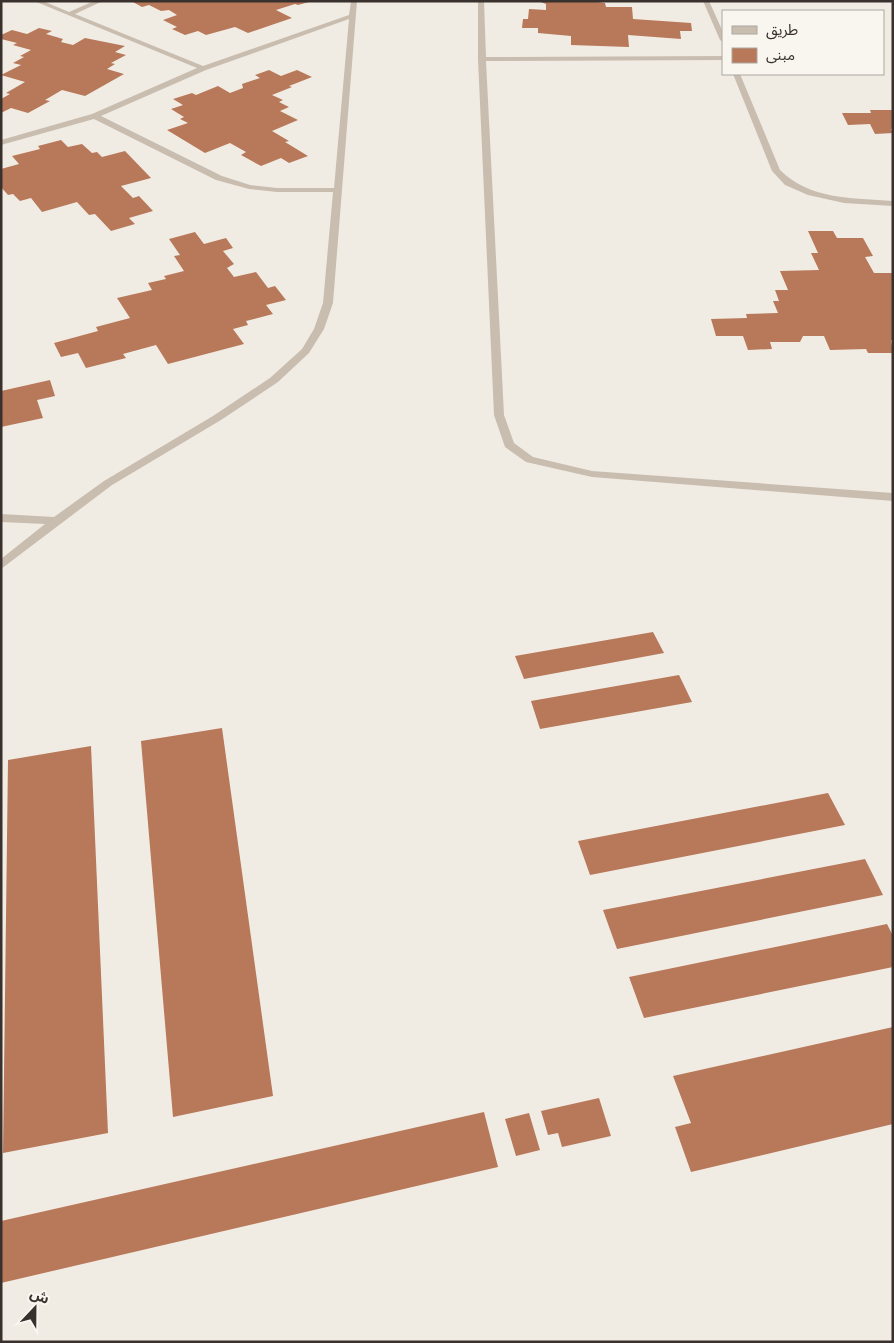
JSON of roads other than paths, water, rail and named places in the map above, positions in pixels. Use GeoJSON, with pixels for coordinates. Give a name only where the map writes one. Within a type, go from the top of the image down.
{"type":"FeatureCollection","features":[{"type":"Feature","properties":{"kind":"street"},"geometry":{"type":"LineString","coordinates":[[37,1],[202,68]]}},
{"type":"Feature","properties":{"kind":"street"},"geometry":{"type":"LineString","coordinates":[[69,14],[100,1]]}},
{"type":"Feature","properties":{"kind":"street"},"geometry":{"type":"LineString","coordinates":[[1,565],[108,483],[217,418],[274,380],[306,351],[319,329],[328,303],[354,1]]}},
{"type":"Feature","properties":{"kind":"street"},"geometry":{"type":"LineString","coordinates":[[481,1],[482,59],[499,416],[509,445],[530,460],[592,474],[893,496]]}},
{"type":"Feature","properties":{"kind":"street"},"geometry":{"type":"LineString","coordinates":[[706,1],[722,38]]}},
{"type":"Feature","properties":{"kind":"street"},"geometry":{"type":"LineString","coordinates":[[1,143],[95,116],[202,68],[352,16]]}},
{"type":"Feature","properties":{"kind":"street"},"geometry":{"type":"LineString","coordinates":[[482,59],[722,58]]}},
{"type":"Feature","properties":{"kind":"street"},"geometry":{"type":"LineString","coordinates":[[736,75],[776,171],[788,183],[808,193],[844,200],[893,204]]}},
{"type":"Feature","properties":{"kind":"street"},"geometry":{"type":"LineString","coordinates":[[95,116],[218,178],[249,187],[277,190],[338,190]]}},
{"type":"Feature","properties":{"kind":"street"},"geometry":{"type":"LineString","coordinates":[[1,518],[56,522]]}}]}
